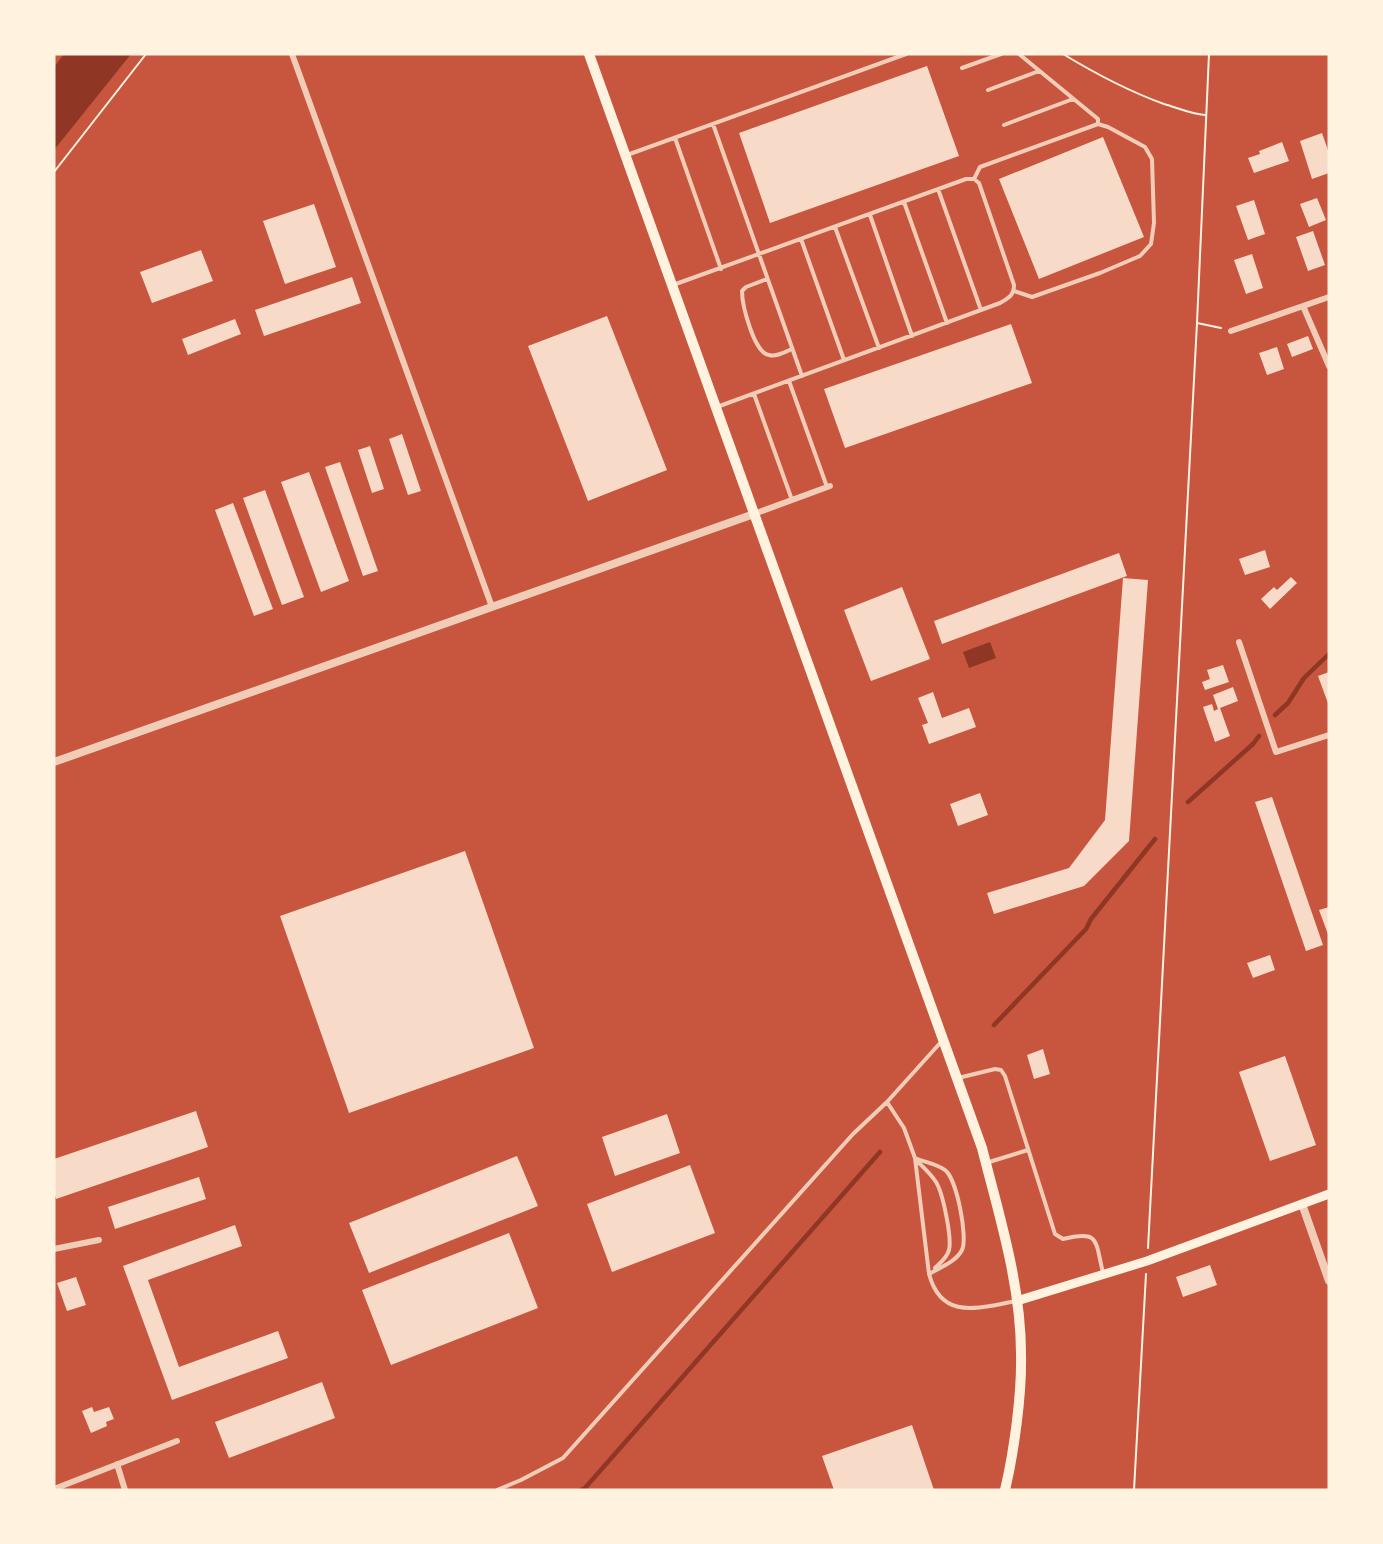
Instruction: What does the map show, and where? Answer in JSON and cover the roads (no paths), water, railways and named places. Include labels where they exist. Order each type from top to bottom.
[{"type":"main road","points":[[589,54],[986,1164],[1007,1246],[1017,1301],[1022,1354],[1017,1414],[1005,1490]]},
{"type":"main road","points":[[1017,1301],[1147,1261],[1329,1194]]},
{"type":"street","points":[[292,54],[492,607]]},
{"type":"street","points":[[1231,331],[1329,297]]},
{"type":"street","points":[[1303,306],[1329,366]]},
{"type":"street","points":[[54,762],[828,486]]},
{"type":"street","points":[[1239,642],[1276,752],[1329,735]]},
{"type":"street","points":[[1302,1204],[1329,1281]]},
{"type":"street","points":[[54,1250],[99,1240]]},
{"type":"street","points":[[54,1489],[177,1442]]},
{"type":"street","points":[[117,1464],[125,1490]]},
{"type":"lane","points":[[626,156],[906,54]]},
{"type":"lane","points":[[962,68],[1001,54]]},
{"type":"lane","points":[[1019,54],[1098,119],[1098,124]]},
{"type":"lane","points":[[988,90],[1039,71]]},
{"type":"lane","points":[[1004,125],[1073,99]]},
{"type":"lane","points":[[712,124],[802,376]]},
{"type":"lane","points":[[974,179],[980,167],[1098,124],[1145,147],[1152,159],[1154,222],[1152,244],[1140,256],[1032,297],[1014,291]]},
{"type":"lane","points":[[675,138],[721,269]]},
{"type":"lane","points":[[672,286],[966,179],[974,179],[979,183],[1014,285],[1010,298],[716,408]]},
{"type":"lane","points":[[938,189],[981,310]]},
{"type":"lane","points":[[904,202],[947,323]]},
{"type":"lane","points":[[870,214],[912,336]]},
{"type":"lane","points":[[835,227],[879,348]]},
{"type":"lane","points":[[801,239],[844,360]]},
{"type":"lane","points":[[767,279],[746,286],[742,291],[742,302],[757,347],[763,353],[772,356],[792,349]]},
{"type":"lane","points":[[789,381],[828,486]]},
{"type":"lane","points":[[754,394],[792,500]]},
{"type":"lane","points":[[497,1490],[563,1458],[852,1134],[887,1102],[943,1040]]},
{"type":"lane","points":[[957,1078],[995,1069],[1001,1070],[1005,1076],[1055,1234],[1058,1238],[1063,1239],[1084,1234],[1090,1236],[1095,1243],[1103,1275]]},
{"type":"lane","points":[[887,1102],[904,1128],[915,1158],[932,1288],[941,1299],[965,1310],[1017,1301]]},
{"type":"lane","points":[[986,1164],[1028,1150]]},
{"type":"lane","points":[[915,1158],[944,1169],[950,1175],[957,1194],[964,1237],[964,1248],[958,1257],[929,1274]]},
{"type":"lane","points":[[915,1158],[938,1184],[949,1240],[949,1250],[944,1259],[929,1274]]},
{"type":"waterway","points":[[1275,715],[1288,703],[1304,678],[1329,654]]},
{"type":"waterway","points":[[1188,802],[1259,736]]},
{"type":"waterway","points":[[994,1025],[1086,929],[1091,919],[1155,839]]},
{"type":"waterway","points":[[581,1490],[880,1152]]}]
